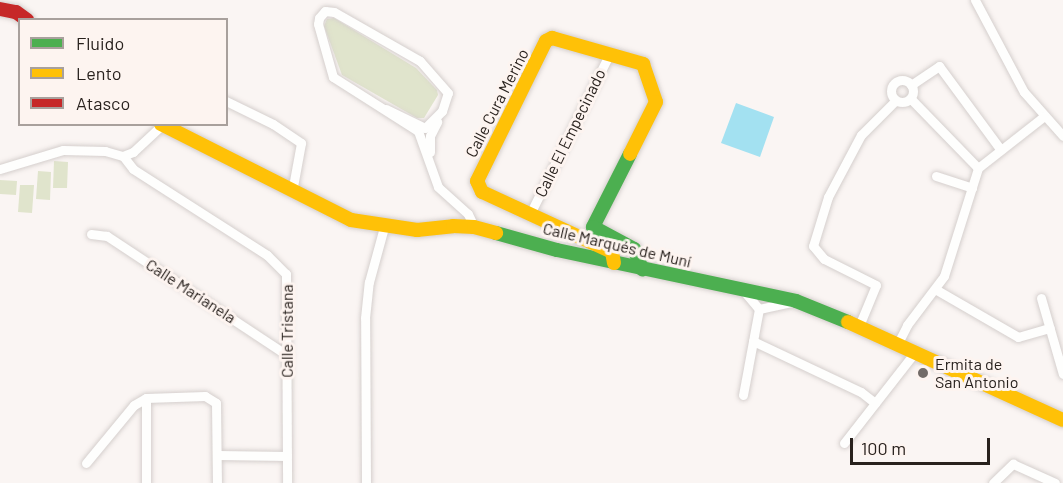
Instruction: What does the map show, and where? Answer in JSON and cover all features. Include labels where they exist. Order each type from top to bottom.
[{"type":"street","points":[[975,0],[1024,92],[1043,117],[1063,136]]},
{"type":"street","points":[[0,9],[15,12],[24,18]]},
{"type":"street","points":[[433,172],[429,144],[449,96],[447,89],[420,61],[334,12],[325,11],[319,18],[318,24],[333,76],[339,82],[425,128],[442,111]]},
{"type":"street","name":"Calle Cura Merino","points":[[590,233],[656,102],[643,64],[552,38],[546,41],[489,154],[477,180],[478,186],[482,192],[530,214],[634,249],[642,269]]},
{"type":"street","name":"Calle El Empecinado","points":[[530,214],[610,53]]},
{"type":"street","points":[[912,85],[939,66],[1001,150]]},
{"type":"street","points":[[905,80],[912,85],[914,92],[911,99],[904,102],[896,100],[892,94],[892,86],[898,81],[905,80]]},
{"type":"street","points":[[911,99],[978,168]]},
{"type":"street","points":[[859,326],[876,285],[824,259],[813,246],[828,196],[861,135],[896,100]]},
{"type":"street","points":[[228,102],[273,124],[301,143],[292,192]]},
{"type":"street","points":[[386,109],[421,134],[438,188],[468,214],[474,227]]},
{"type":"street","points":[[898,343],[907,325],[944,276],[978,168],[1043,117]]},
{"type":"street","points":[[0,169],[63,150],[105,151],[123,156],[132,152],[160,126]]},
{"type":"street","name":"Calle Marqués de Muní","points":[[163,126],[351,220],[417,231],[453,226],[474,227],[614,263],[796,301],[916,351],[1063,420]]},
{"type":"street","name":"Calle Tristana","points":[[123,156],[133,169],[267,255],[286,274],[287,483]]},
{"type":"street","points":[[936,176],[972,188]]},
{"type":"street","points":[[366,483],[365,318],[369,282],[384,226]]},
{"type":"street","name":"Calle Cura Merino","points":[[590,233],[612,252],[614,263]]},
{"type":"street","name":"Calle Marianela","points":[[91,234],[107,236],[287,355]]},
{"type":"street","points":[[935,289],[1018,337],[1050,328]]},
{"type":"street","points":[[743,291],[759,309]]},
{"type":"street","points":[[1041,298],[1063,374]]},
{"type":"street","points":[[759,309],[796,301]]},
{"type":"street","points":[[743,395],[759,309]]},
{"type":"street","points":[[753,341],[861,392],[875,403]]},
{"type":"street","points":[[844,443],[916,351]]},
{"type":"street","points":[[86,463],[134,405],[146,398],[205,396],[216,403],[218,483]]},
{"type":"street","points":[[146,398],[146,483]]},
{"type":"street","points":[[218,455],[287,456]]},
{"type":"street","points":[[993,483],[1013,464],[1055,483]]},
{"type":"green space","points":[[334,18],[416,68],[437,90],[438,95],[424,118],[417,118],[342,75],[324,26],[327,19]]},
{"type":"green space","points":[[54,161],[68,162],[67,188],[53,188]]},
{"type":"green space","points":[[38,171],[51,172],[50,200],[36,199]]},
{"type":"green space","points":[[0,180],[17,181],[16,195],[0,194]]},
{"type":"green space","points":[[20,185],[34,185],[32,213],[18,212]]},
{"type":"water","points":[[736,103],[774,117],[760,157],[721,143]]},
{"type":"traffic: fast","points":[[630,154],[593,227],[634,249],[642,269]]},
{"type":"traffic: fast","points":[[496,233],[557,250],[796,301],[848,322]]},
{"type":"traffic: slow","points":[[614,263],[612,252],[482,192],[477,181],[546,41],[552,38],[643,64],[656,102],[630,154]]},
{"type":"traffic: slow","points":[[165,126],[351,220],[417,230],[453,226],[474,227],[496,233]]},
{"type":"traffic: slow","points":[[848,322],[1063,420]]},
{"type":"traffic: jam","points":[[0,9],[16,12],[24,18]]},
{"type":"place","name":"Ermita de San Antonio","points":[[923,373]]}]
